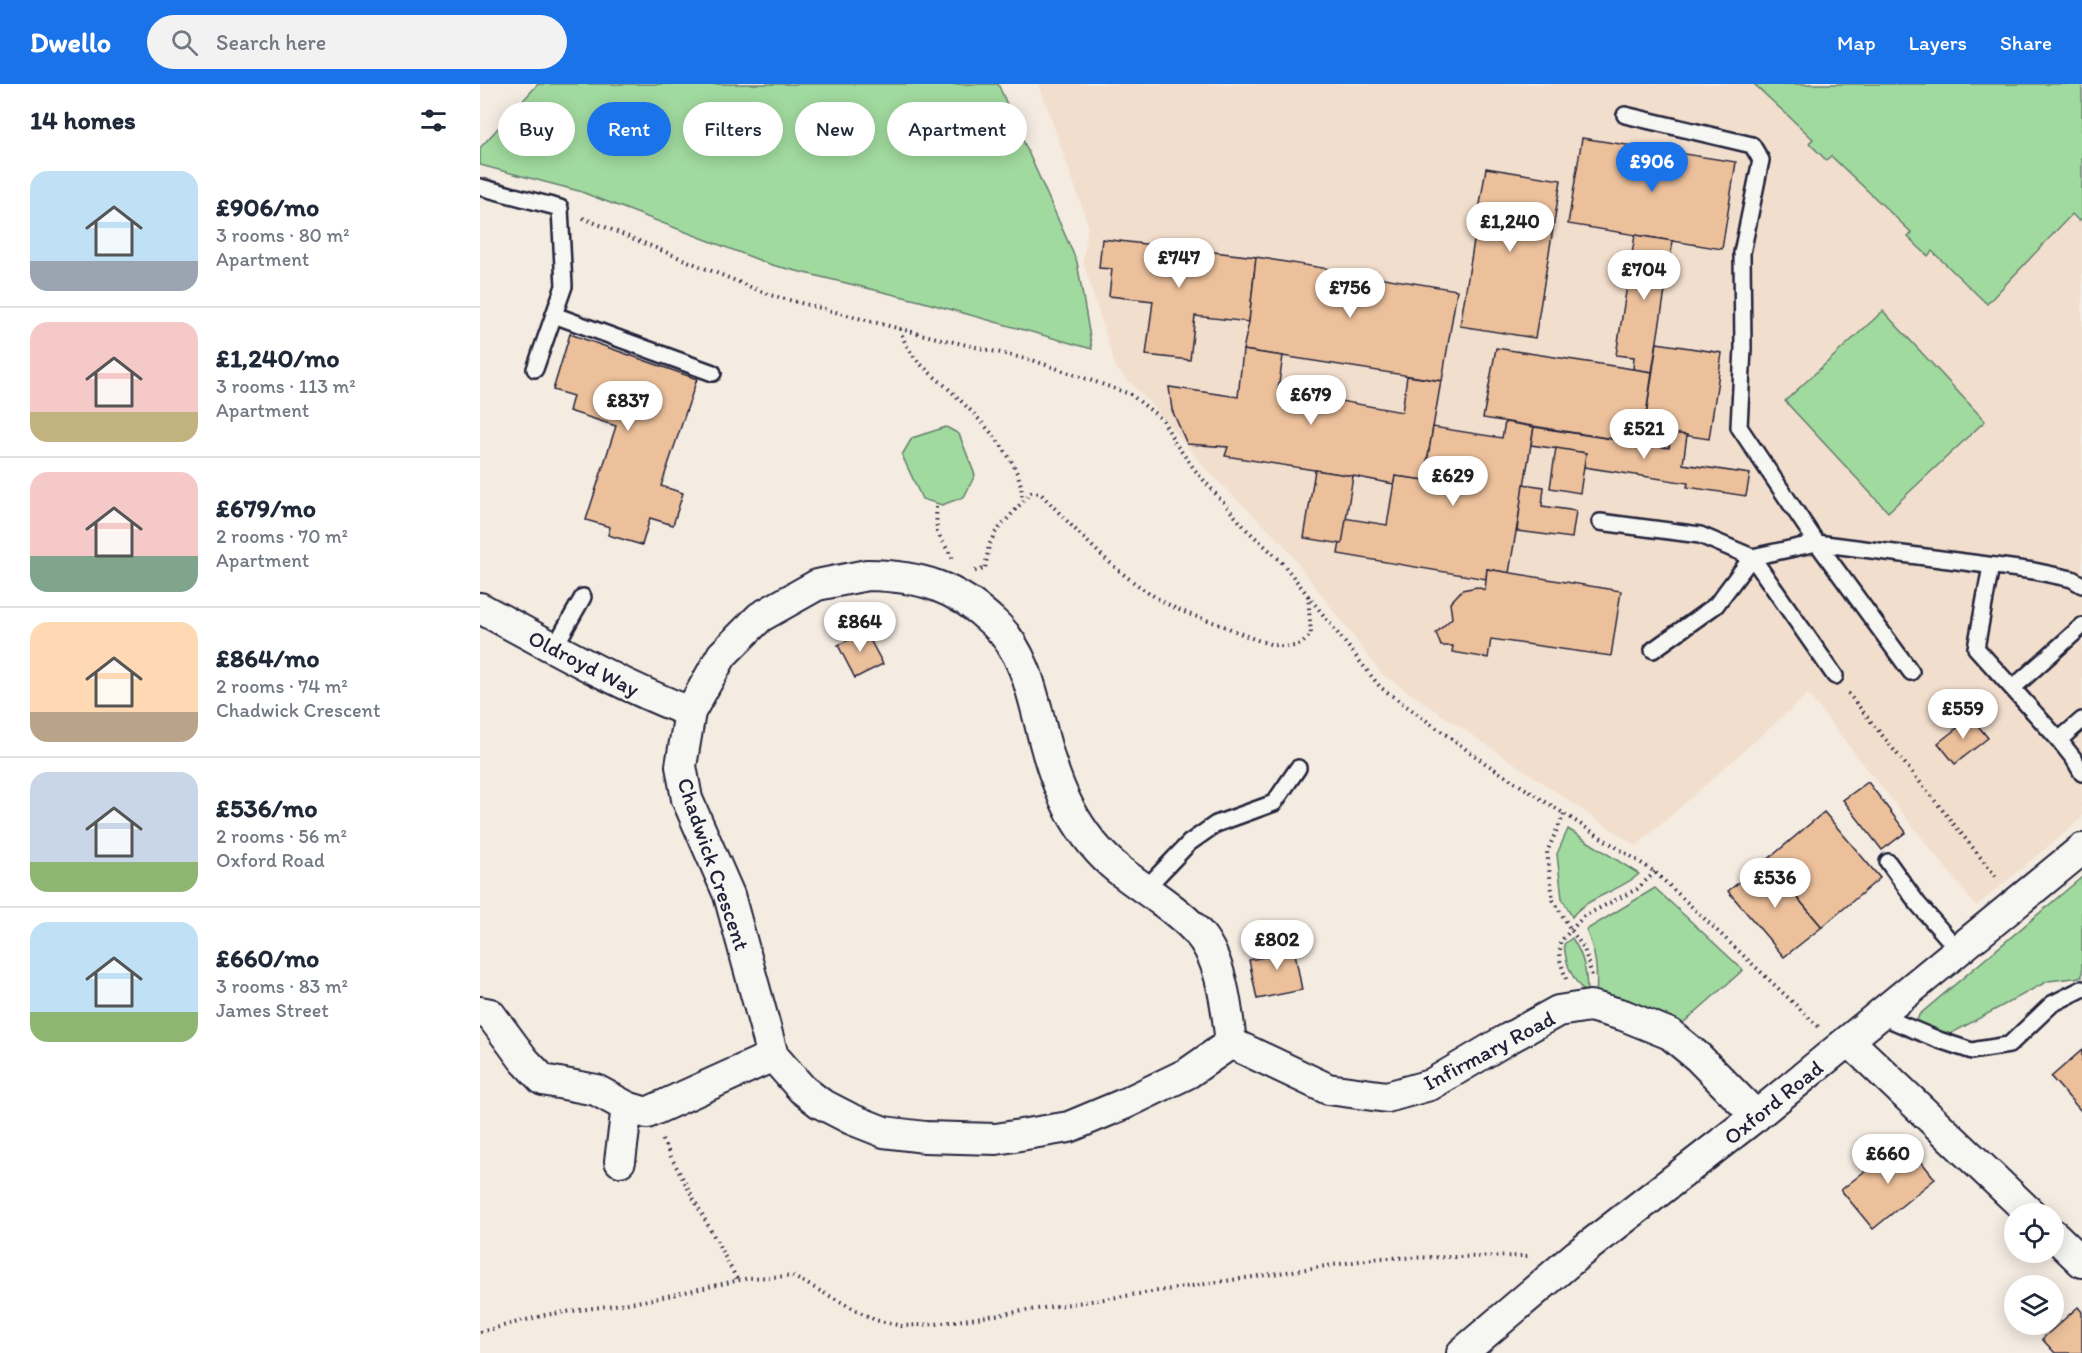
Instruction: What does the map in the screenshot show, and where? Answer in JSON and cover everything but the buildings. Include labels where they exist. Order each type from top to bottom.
[{"type":"street","name":"Chadwick Crescent","points":[[867,575],[960,583],[973,605],[996,625],[1015,649],[1032,690],[1056,779],[1071,811],[1089,839],[1118,869],[1146,888],[1200,936],[1205,944],[1214,962],[1227,1006],[1231,1043],[1188,1073],[1080,1123],[1069,1127],[996,1139],[925,1137],[884,1132],[851,1119],[820,1102],[802,1089],[773,1056],[729,896],[687,799],[681,766],[690,712],[702,687],[722,655],[760,617],[817,585],[867,575]]},
{"type":"street","name":"Oldroyd Way","points":[[480,608],[654,698],[690,712]]},
{"type":"street","name":"Oxford Road","points":[[1462,1353],[1577,1255],[1845,1045],[2082,849]]},
{"type":"street","name":"Infirmary Road","points":[[1231,1043],[1328,1089],[1387,1097],[1430,1085],[1558,1011],[1590,1006],[1623,1015],[1670,1034],[1698,1057],[1756,1116]]},
{"type":"street","points":[[480,1012],[490,1014],[524,1060],[543,1080],[596,1090],[637,1110],[773,1056]]},
{"type":"street","points":[[1845,1045],[2019,1203]]},
{"type":"street","points":[[620,1161],[637,1110]]},
{"type":"street","points":[[2064,1245],[2082,1262]]},
{"type":"lane","points":[[1625,115],[1752,145],[1761,160],[1742,253],[1743,348],[1739,427],[1817,543],[1911,672]]},
{"type":"lane","points":[[480,187],[560,208],[564,286],[535,369]]},
{"type":"lane","points":[[554,315],[713,373]]},
{"type":"lane","points":[[1600,522],[1700,535],[1752,557],[1835,676]]},
{"type":"lane","points":[[1653,650],[1716,605],[1752,557],[1817,543],[2034,571],[2072,579],[2082,585]]},
{"type":"lane","points":[[1991,566],[1976,648],[2059,740],[2082,773]]},
{"type":"lane","points":[[554,648],[584,597]]},
{"type":"lane","points":[[2013,688],[2082,626]]},
{"type":"lane","points":[[2059,740],[2082,720]]},
{"type":"lane","points":[[1146,888],[1189,843],[1216,824],[1274,803],[1298,768]]},
{"type":"lane","points":[[1888,862],[1918,904],[1959,951]]},
{"type":"lane","points":[[1881,1016],[1972,1051],[2009,1046],[2052,1004],[2082,988]]},
{"type":"path","points":[[560,208],[770,295],[1035,361],[1130,394],[1162,420],[1175,443],[1195,470],[1247,530],[1280,560],[1380,687],[1485,763],[1655,872],[1772,981],[1845,1045]]},
{"type":"path","points":[[900,328],[904,343],[912,356],[954,394],[989,431],[1015,466],[1023,492],[1022,502]]},
{"type":"path","points":[[936,507],[938,532],[957,565],[960,583],[985,569],[989,545],[995,533],[1031,492],[1040,493],[1106,561],[1152,595],[1192,616],[1225,626],[1252,639],[1285,646],[1301,644],[1311,634],[1308,596]]},
{"type":"path","points":[[1835,676],[2017,903]]},
{"type":"path","points":[[1564,814],[1546,852],[1553,900],[1584,948],[1592,974],[1590,1006]]},
{"type":"path","points":[[1590,1006],[1567,981],[1560,960],[1560,942],[1584,916],[1637,889],[1655,872]]},
{"type":"path","points":[[637,1110],[738,1281]]},
{"type":"path","points":[[480,1332],[545,1315],[649,1300],[749,1278],[792,1276],[875,1320],[902,1326],[959,1320],[1380,1258],[1531,1256]]},
{"type":"shaded area","points":[[1039,84],[2082,84],[2082,818],[1976,906],[1808,694],[1636,846],[1382,674],[1282,543],[1209,472],[1151,404],[1116,368],[1083,261],[1088,224]]},
{"type":"green space","points":[[538,84],[998,84],[1006,102],[887,102],[887,156],[1027,156],[1027,149],[1077,262],[1092,349],[920,301],[772,265],[579,191],[480,165],[480,148],[498,128],[498,156],[575,156],[575,102],[522,102]]},
{"type":"green space","points":[[1754,84],[2082,84],[2082,218],[2079,221],[2072,214],[1987,304],[1932,251],[1928,256],[1908,237],[1912,233],[1831,156],[1826,160],[1809,143],[1813,139]]},
{"type":"green space","points":[[1883,311],[1985,421],[1888,512],[1785,401]]},
{"type":"green space","points":[[946,427],[959,434],[975,475],[964,497],[942,505],[922,499],[902,455],[912,438]]},
{"type":"green space","points":[[1568,829],[1639,874],[1585,905],[1572,917],[1562,898],[1557,854]]},
{"type":"green space","points":[[2082,877],[2082,977],[2048,981],[1939,1040],[1914,1030],[1919,1015]]},
{"type":"green space","points":[[1655,888],[1743,970],[1682,1024],[1596,996],[1596,962],[1586,930]]},
{"type":"green space","points":[[1572,938],[1584,965],[1587,995],[1577,983],[1566,959],[1564,944]]}]
